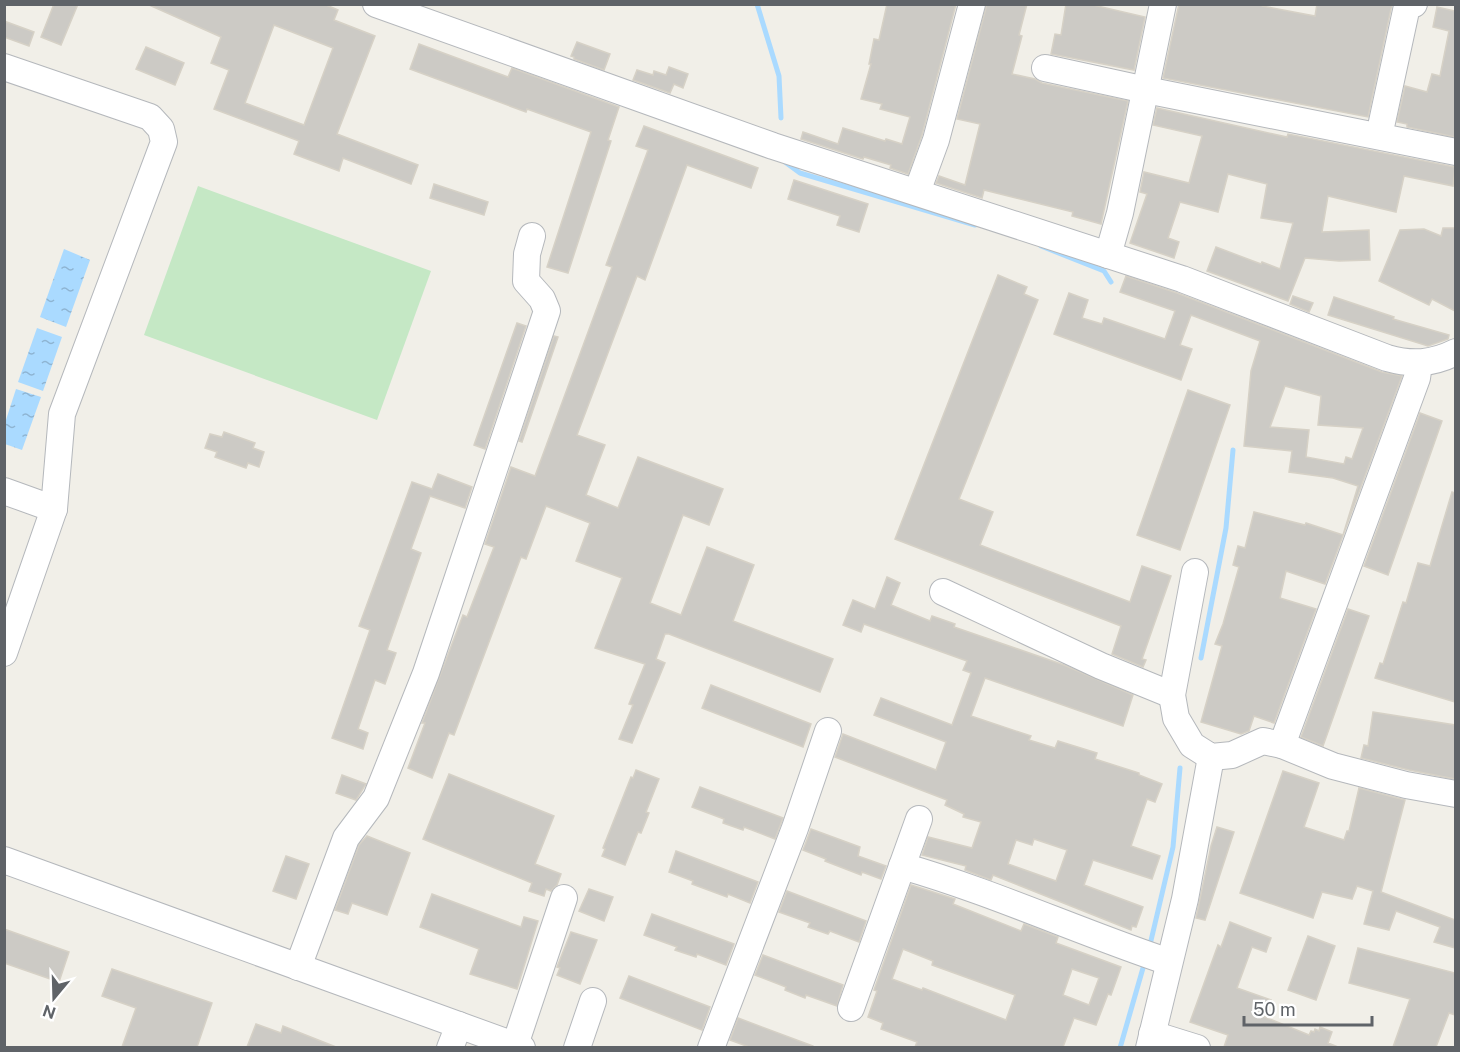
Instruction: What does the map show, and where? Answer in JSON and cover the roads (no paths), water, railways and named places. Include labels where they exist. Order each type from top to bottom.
[{"type":"street","points":[[376,4],[773,146],[1182,279],[1387,358],[1419,364],[1455,352]]},
{"type":"street","points":[[917,192],[936,140],[972,4]]},
{"type":"street","points":[[1108,255],[1120,213],[1163,4]]},
{"type":"street","points":[[1379,136],[1407,6],[1414,4]]},
{"type":"street","points":[[4,67],[150,117],[161,129],[164,142],[62,414],[54,509],[12,609],[4,653]]},
{"type":"street","points":[[1044,68],[1455,152]]},
{"type":"street","points":[[298,967],[346,838],[376,798],[426,673],[547,311],[542,299],[526,281],[527,254],[532,236]]},
{"type":"street","points":[[1282,745],[1417,378],[1419,364]]},
{"type":"street","points":[[4,491],[54,509]]},
{"type":"street","points":[[1195,572],[1172,695],[1176,718],[1192,745],[1211,757],[1232,755],[1263,741],[1282,745],[1333,766],[1406,785],[1455,794]]},
{"type":"street","points":[[943,592],[1101,666],[1172,695]]},
{"type":"street","points":[[711,1047],[791,839],[828,731]]},
{"type":"street","points":[[1197,1047],[1151,1041],[1155,958],[1185,899],[1211,757]]},
{"type":"street","points":[[851,1008],[919,819]]},
{"type":"street","points":[[4,860],[298,967],[454,1036],[519,1046],[564,898]]},
{"type":"street","points":[[902,866],[946,879],[1155,958]]},
{"type":"street","points":[[577,1047],[593,1001]]},
{"type":"water","points":[[64,249],[90,260],[66,327],[40,317]]},
{"type":"water","points":[[37,328],[62,337],[43,391],[18,382]]},
{"type":"water","points":[[16,389],[41,397],[22,450],[5,444],[5,423]]},
{"type":"waterway","points":[[757,4],[779,76],[781,118]]},
{"type":"waterway","points":[[785,162],[800,173],[975,225]]},
{"type":"waterway","points":[[1041,246],[1104,271],[1111,282]]},
{"type":"waterway","points":[[1201,658],[1226,528],[1233,450]]},
{"type":"waterway","points":[[1149,949],[1173,847],[1180,768]]},
{"type":"waterway","points":[[1120,1048],[1145,961]]}]
